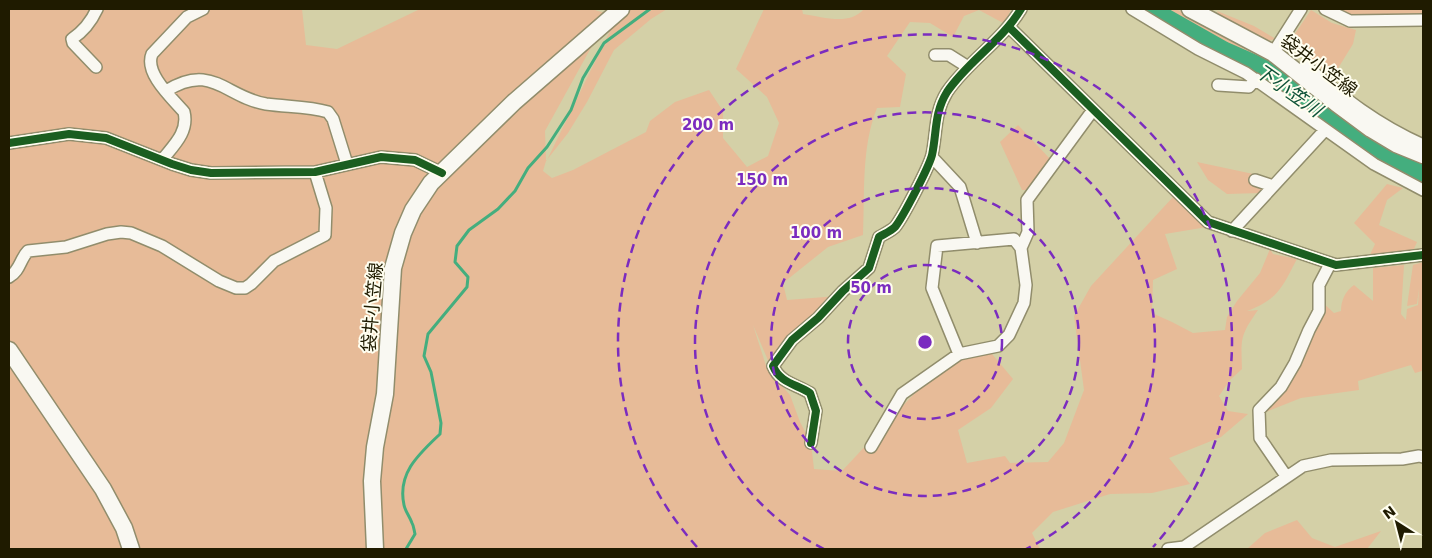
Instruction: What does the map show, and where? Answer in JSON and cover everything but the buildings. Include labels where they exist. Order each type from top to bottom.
[{"type":"main road","name":"袋井小笠線","points":[[375,549],[372,481],[375,447],[385,394],[394,268],[403,233],[413,210],[431,183],[514,102],[621,9]]},
{"type":"main road","name":"袋井小笠線","points":[[1190,9],[1273,53],[1372,129],[1396,144],[1423,155]]},
{"type":"main road","points":[[9,350],[103,489],[124,528],[131,549]]},
{"type":"street","points":[[96,67],[73,43],[72,39],[91,21],[97,9]]},
{"type":"street","points":[[162,160],[185,127],[184,112],[154,75],[150,68],[150,60],[152,54],[187,17],[203,9]]},
{"type":"street","points":[[811,443],[816,411],[810,393],[785,382],[776,373],[773,366],[792,340],[818,318],[842,291],[869,268],[879,237],[894,228],[902,218],[932,157],[938,111],[948,92],[968,66],[1009,27],[1021,9]]},
{"type":"street","points":[[1132,9],[1198,49],[1256,79],[1374,164],[1423,190]]},
{"type":"street","points":[[1273,53],[1301,9]]},
{"type":"street","points":[[1325,9],[1350,21],[1423,20]]},
{"type":"street","points":[[1009,27],[1208,222],[1336,265],[1423,255]]},
{"type":"street","points":[[935,55],[949,55],[968,66]]},
{"type":"street","points":[[1297,72],[1306,66],[1366,114],[1397,133],[1423,145]]},
{"type":"street","points":[[1218,85],[1249,87],[1256,79]]},
{"type":"street","points":[[166,91],[178,83],[214,81],[251,100],[266,104],[328,112],[333,119],[347,164]]},
{"type":"street","points":[[1021,248],[1028,232],[1027,200],[1093,110]]},
{"type":"street","points":[[1232,231],[1325,130]]},
{"type":"street","points":[[9,143],[69,134],[106,138],[191,170],[211,173],[315,172],[381,156],[416,160],[442,173]]},
{"type":"street","points":[[932,157],[960,186],[978,243]]},
{"type":"street","points":[[9,277],[15,274],[24,255],[28,251],[66,247],[107,234],[121,232],[131,233],[162,246],[219,281],[236,288],[244,288],[251,284],[274,261],[325,235],[326,208],[315,172]]},
{"type":"street","points":[[1255,180],[1273,186]]},
{"type":"street","points":[[871,447],[902,394],[959,354],[998,346],[1009,336],[1024,304],[1026,285],[1021,248],[1014,239],[937,246],[932,288],[959,354]]},
{"type":"street","points":[[1286,476],[1260,438],[1259,410],[1281,387],[1295,362],[1319,311],[1319,285],[1330,264]]},
{"type":"street","points":[[1168,549],[1184,547],[1303,466],[1331,460],[1423,457]]},
{"type":"shaded area","points":[[9,9],[302,9],[306,45],[337,49],[420,9],[592,9],[617,17],[628,9],[667,9],[651,19],[614,50],[587,102],[568,133],[547,159],[610,31],[593,44],[545,131],[547,160],[543,171],[552,178],[573,170],[646,132],[650,121],[675,102],[709,90],[723,111],[723,138],[747,167],[768,156],[779,123],[767,97],[736,69],[764,9],[802,9],[803,14],[844,19],[858,14],[864,9],[1011,9],[1005,24],[979,10],[964,16],[953,37],[930,23],[910,22],[887,56],[906,74],[900,107],[877,108],[868,139],[863,235],[828,247],[783,283],[787,300],[838,296],[770,365],[753,325],[767,369],[790,395],[800,422],[811,443],[814,469],[842,471],[955,350],[987,348],[1013,379],[991,408],[958,430],[967,463],[1005,456],[1010,463],[1048,462],[1064,443],[1084,390],[1074,316],[1091,286],[1173,197],[1207,227],[1165,234],[1177,269],[1153,280],[1152,313],[1193,333],[1225,330],[1227,317],[1237,301],[1260,273],[1270,249],[1273,254],[1297,259],[1283,285],[1273,297],[1247,311],[1258,310],[1243,338],[1242,369],[1230,380],[1219,396],[1228,411],[1248,414],[1221,437],[1169,458],[1190,484],[1152,493],[1110,494],[1053,512],[1032,533],[1040,549],[9,549]]},
{"type":"shaded area","points":[[1138,9],[1176,9],[1274,57],[1423,162],[1423,185],[1380,162]]},
{"type":"shaded area","points":[[1332,9],[1423,9],[1423,20],[1344,18]]},
{"type":"shaded area","points":[[1311,10],[1332,23],[1356,30],[1353,44],[1332,78],[1290,41]]},
{"type":"shaded area","points":[[1217,11],[1254,26],[1276,39],[1267,41],[1220,18]]},
{"type":"shaded area","points":[[1018,125],[1052,161],[1028,190],[1022,190],[1000,142]]},
{"type":"shaded area","points":[[1197,162],[1272,178],[1261,193],[1227,194],[1208,180]]},
{"type":"shaded area","points":[[1387,184],[1403,188],[1387,200],[1379,225],[1417,242],[1414,249],[1368,259],[1375,244],[1354,223]]},
{"type":"shaded area","points":[[1423,262],[1423,372],[1415,373],[1411,365],[1358,381],[1359,390],[1301,398],[1263,413],[1277,397],[1321,301],[1334,313],[1341,311],[1344,296],[1354,285],[1373,301],[1373,268],[1404,265],[1401,314],[1406,320],[1407,309],[1418,305],[1419,288],[1417,304],[1407,306],[1413,265]]},
{"type":"shaded area","points":[[1297,520],[1312,538],[1335,547],[1381,531],[1367,549],[1247,549],[1265,533]]},
{"type":"waterway","points":[[406,549],[415,534],[413,524],[405,510],[404,483],[412,465],[440,434],[441,423],[431,372],[424,356],[428,334],[467,287],[468,277],[455,262],[457,246],[469,230],[498,209],[515,191],[528,168],[547,147],[571,110],[583,78],[604,43],[650,9]]},
{"type":"waterway","name":"下小笠川","points":[[1152,9],[1224,51],[1263,68],[1372,151],[1423,175]]},
{"type":"cycle path","points":[[811,443],[816,411],[810,393],[784,380],[773,366],[792,340],[818,318],[843,291],[869,268],[879,237],[895,227],[899,222],[926,170],[932,155],[940,107],[947,92],[955,81],[1004,32],[1021,9]]},
{"type":"cycle path","points":[[1009,27],[1208,222],[1336,265],[1423,255]]},
{"type":"cycle path","points":[[9,143],[69,134],[106,138],[172,164],[191,170],[211,173],[315,172],[381,157],[415,160],[442,173]]}]
